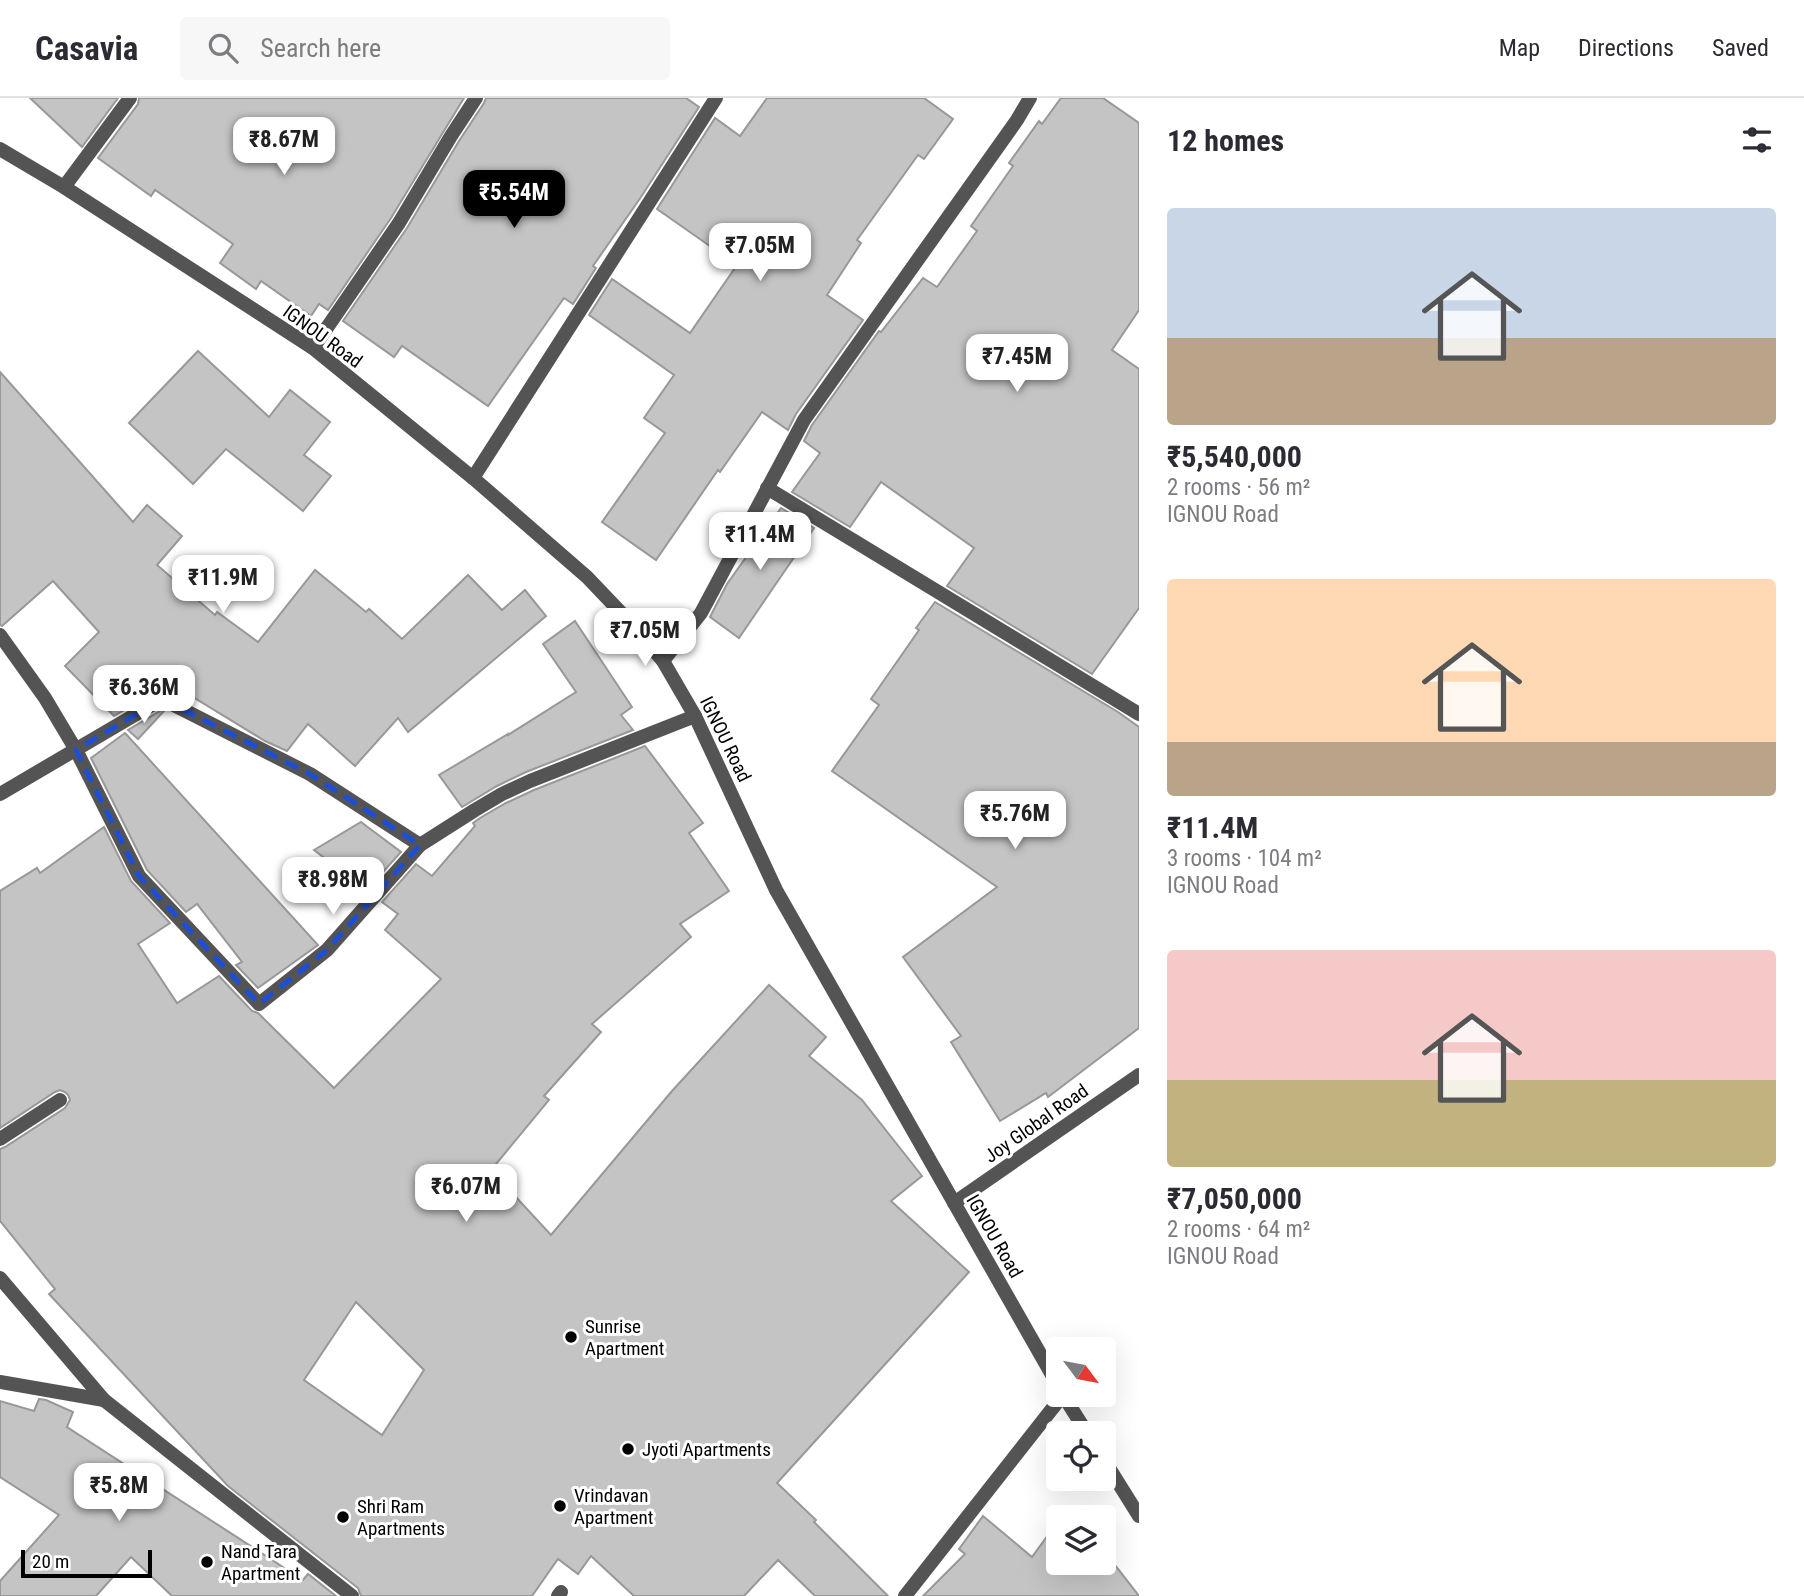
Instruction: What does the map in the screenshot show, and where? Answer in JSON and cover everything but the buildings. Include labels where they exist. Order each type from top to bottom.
[{"type":"street","points":[[64,187],[130,98]]},
{"type":"street","points":[[313,348],[399,223],[476,98]]},
{"type":"street","points":[[473,478],[716,98]]},
{"type":"street","points":[[663,661],[701,613],[804,420],[1030,98]]},
{"type":"street","name":"IGNOU Road","points":[[0,149],[64,187],[313,348],[473,478],[587,577],[628,620],[663,661],[695,716],[776,890],[1046,1364]]},
{"type":"street","points":[[767,488],[1139,714]]},
{"type":"street","points":[[0,635],[45,698],[76,750],[139,876],[259,1004],[327,950],[420,845],[502,794],[530,780],[695,716]]},
{"type":"street","points":[[0,794],[162,699],[310,774],[420,845]]},
{"type":"street","name":"Joy Global Road","points":[[954,1203],[1139,1075]]},
{"type":"street","points":[[0,1139],[60,1100]]},
{"type":"street","points":[[0,1278],[104,1400],[352,1596]]},
{"type":"street","points":[[0,1382],[104,1400]]},
{"type":"street","points":[[905,1596],[1054,1407]]},
{"type":"street","points":[[1116,1479],[1139,1516]]},
{"type":"highlighted area","points":[[162,699],[310,774],[420,845],[327,950],[259,1004],[139,876],[76,750]]},
{"type":"place","name":"Sunrise Apartment","points":[[571,1337]]},
{"type":"place","name":"Jyoti Apartments","points":[[628,1449]]},
{"type":"place","name":"Vrindavan Apartment","points":[[560,1506]]},
{"type":"place","name":"Shri Ram Apartments","points":[[343,1517]]},
{"type":"place","name":"Nand Tara Apartment","points":[[207,1562]]}]
